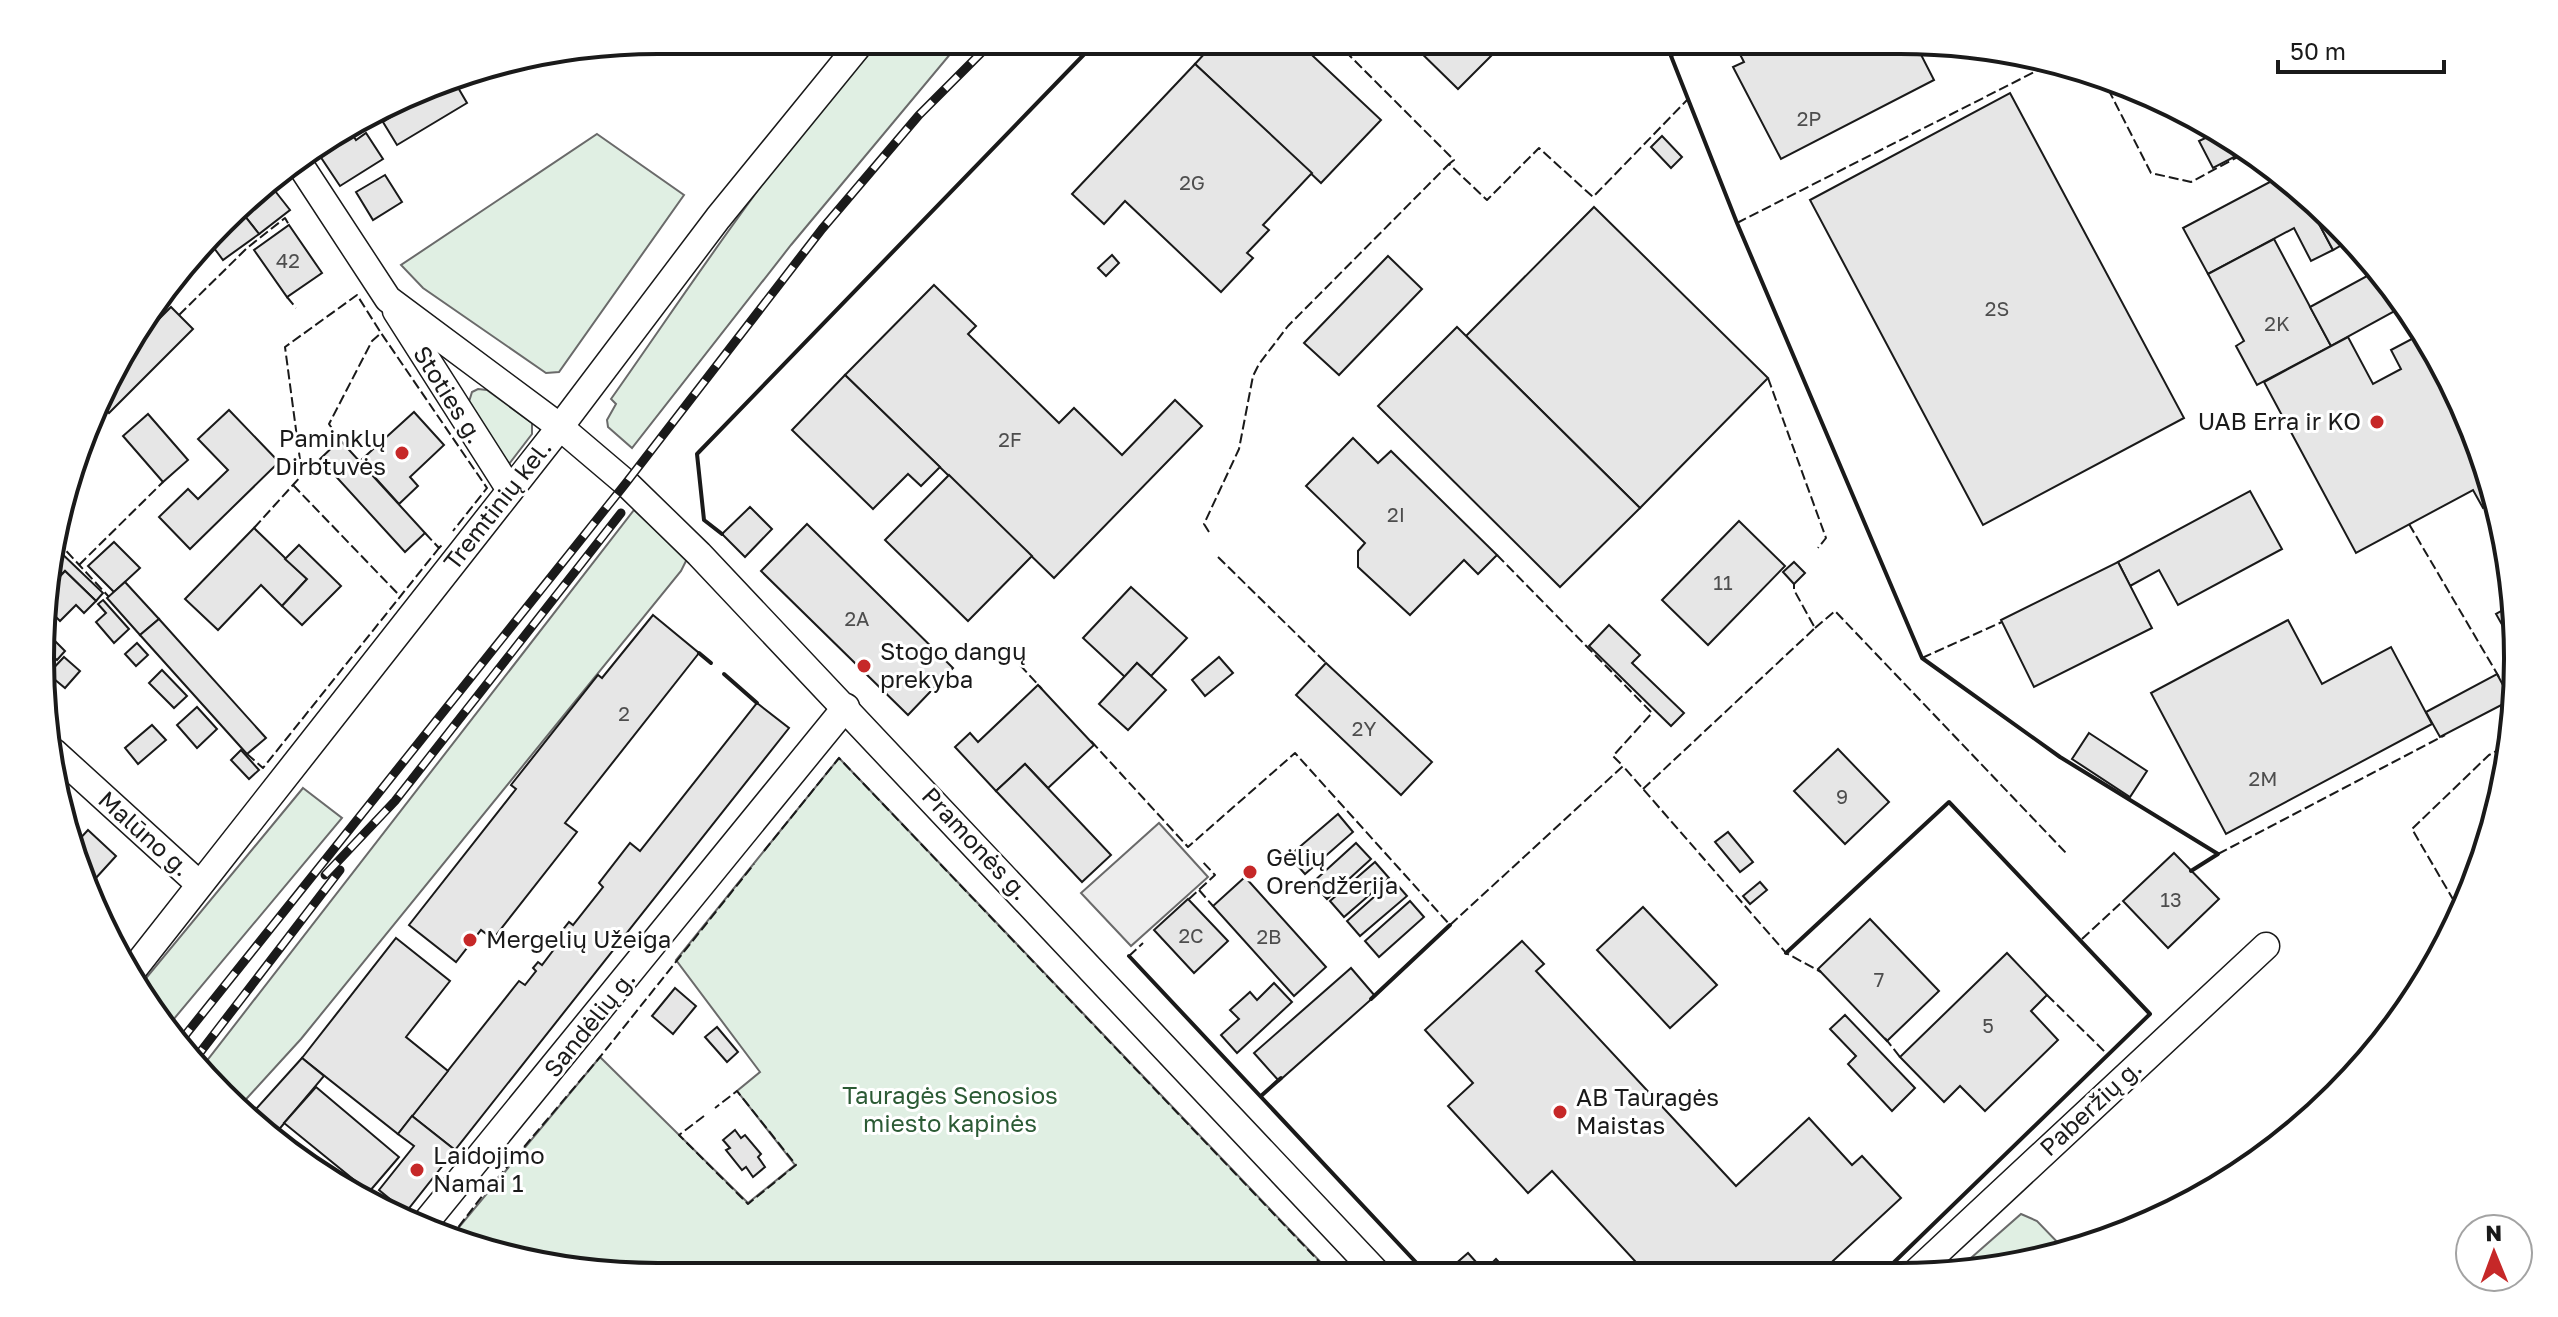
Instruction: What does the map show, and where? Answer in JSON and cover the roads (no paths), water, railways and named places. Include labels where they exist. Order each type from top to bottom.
[{"type":"street","name":"Tremtinių kel.","points":[[137,964],[560,427],[735,196],[852,54]]},
{"type":"street","name":"Stoties g.","points":[[304,170],[510,490]]},
{"type":"street","name":"Stoties g.","points":[[388,299],[560,427]]},
{"type":"street","points":[[454,407],[464,386],[472,379],[491,374]]},
{"type":"street","name":"Pramonės g.","points":[[560,427],[626,483],[699,554],[1368,1263]]},
{"type":"street","name":"Sandėlių g.","points":[[429,1218],[846,707]]},
{"type":"street","name":"Malūno g.","points":[[63,760],[199,884]]},
{"type":"street","name":"Paberžių g.","points":[[1926,1262],[2266,946]]},
{"type":"railway","points":[[186,1034],[626,483],[822,229],[919,115],[980,54]]},
{"type":"railway","points":[[325,875],[395,801],[621,513]]},
{"type":"railway","points":[[200,1052],[340,870]]},
{"type":"place","name":"UAB Erra ir KO","points":[[2377,422]]},
{"type":"place","name":"Paminklų Dirbtuvės","points":[[402,453]]},
{"type":"place","name":"Stogo dangų prekyba","points":[[864,666]]},
{"type":"place","name":"Gėlių Orendžerija","points":[[1250,872]]},
{"type":"place","name":"Mergelių Užeiga","points":[[470,940]]},
{"type":"place","name":"AB Tauragės Maistas","points":[[1560,1112]]},
{"type":"place","name":"Laidojimo Namai 1","points":[[417,1170]]},
{"type":"park label","name":"Tauragės Senosios miesto kapinės","points":[[950,1110]]}]
